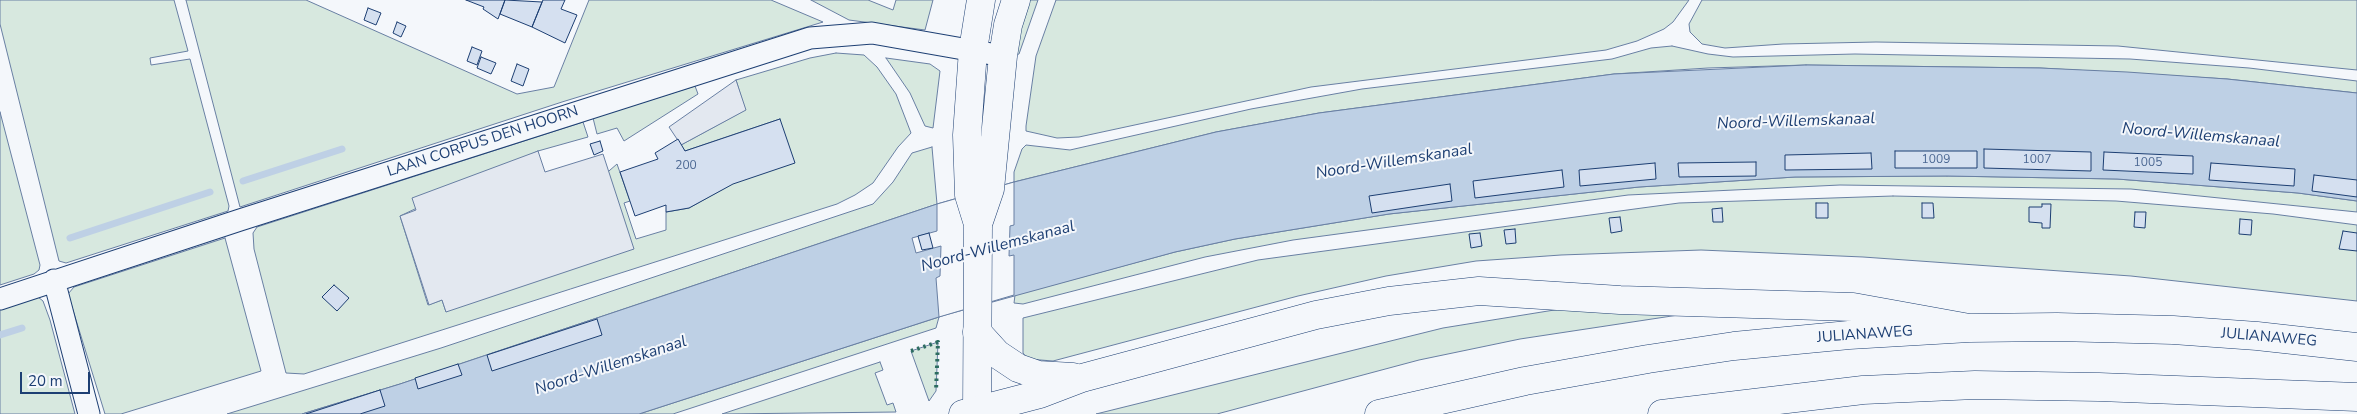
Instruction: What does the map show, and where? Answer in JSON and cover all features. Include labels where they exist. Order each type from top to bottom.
[{"type":"main road","points":[[980,192],[967,135],[972,50],[981,0]]},
{"type":"main road","points":[[1016,0],[1008,25],[980,192],[977,319],[972,413],[1040,394],[1082,378],[1316,315],[1389,301],[1479,291],[1620,300],[1853,307],[1969,328]]},
{"type":"main road","points":[[977,319],[997,354],[1018,368],[1038,375],[1082,378]]},
{"type":"main road","name":"JULIANAWEG","points":[[1379,414],[1524,381],[1734,346],[1848,335],[1969,328],[2057,327],[2173,330],[2257,336],[2357,347]]},
{"type":"main road","points":[[1662,414],[1863,390],[1974,385],[2099,386],[2357,397]]},
{"type":"main road","points":[[1711,414],[1746,404]]},
{"type":"street","name":"LAAN CORPUS DEN HOORN","points":[[0,299],[54,280],[810,38],[872,33],[1003,56]]},
{"type":"street","points":[[54,280],[89,414]]},
{"type":"shaded area","points":[[0,0],[174,0],[188,51],[150,58],[151,65],[190,59],[229,206],[228,211],[66,263],[59,261],[0,24]]},
{"type":"shaded area","points":[[186,0],[306,0],[517,94],[554,87],[589,0],[771,0],[823,22],[562,102],[240,207]]},
{"type":"shaded area","points":[[811,0],[868,0],[893,10],[896,0],[933,0],[925,30],[849,20]]},
{"type":"shaded area","points":[[1028,0],[1038,0],[1019,54],[1016,55],[1014,53]]},
{"type":"shaded area","points":[[1056,0],[1689,0],[1673,22],[1664,29],[1637,41],[1606,50],[1311,87],[1079,137],[1057,138],[1026,131],[1036,56]]},
{"type":"shaded area","points":[[1702,0],[2357,0],[2357,70],[2118,46],[1876,42],[1783,44],[1725,48],[1702,44],[1690,32],[1689,24]]},
{"type":"shaded area","points":[[1672,46],[1733,57],[1855,54],[2130,59],[2249,68],[2357,81],[2357,93],[2227,79],[2040,68],[1806,65],[1708,68],[1614,74],[1319,113],[1216,132],[1014,182],[1014,172],[1022,149],[1026,145],[1070,150],[1251,109],[1362,89],[1612,59],[1651,48]]},
{"type":"shaded area","points":[[836,53],[864,55],[877,67],[896,94],[911,133],[898,147],[873,183],[855,195],[837,204],[304,374],[286,373],[254,249],[253,233],[257,227],[583,122],[588,137],[538,151],[400,216],[428,305],[442,300],[446,312],[617,164],[630,201],[624,203],[636,239],[666,230],[666,212],[689,208],[730,185],[780,119],[685,151],[681,145],[745,110],[736,80],[810,58]]},
{"type":"shaded area","points":[[886,58],[930,64],[940,71],[933,128],[925,126],[910,93]]},
{"type":"shaded area","points":[[736,80],[746,110],[681,145],[669,127]]},
{"type":"shaded area","points":[[695,86],[698,94],[624,141],[617,128],[597,134],[593,118]]},
{"type":"shaded area","points":[[0,112],[40,265],[39,270],[34,274],[0,285]]},
{"type":"shaded area","points":[[932,147],[937,204],[400,384],[302,414],[227,414],[441,348],[873,204],[893,182],[912,153]]},
{"type":"shaded area","points":[[538,151],[545,172],[603,154],[634,249],[446,312],[442,300],[429,305],[400,216],[416,210],[412,198]]},
{"type":"shaded area","points":[[1947,176],[2117,179],[2298,193],[2357,201],[2357,212],[2131,189],[1840,185],[1628,195],[1293,240],[1205,257],[1023,304],[1014,303],[1015,295],[1175,252],[1235,239],[1389,214],[1639,187],[1795,177]]},
{"type":"shaded area","points":[[1893,196],[2116,201],[2273,214],[2357,225],[2357,301],[2131,276],[1863,257],[1701,250],[1561,255],[1476,261],[1386,276],[1298,296],[1053,361],[1028,359],[1023,353],[1023,318],[1258,260],[1679,203]]},
{"type":"shaded area","points":[[225,238],[261,371],[121,414],[105,414],[68,294],[74,287]]},
{"type":"shaded area","points":[[38,297],[43,301],[50,320],[75,414],[0,414],[0,309]]},
{"type":"shaded area","points":[[1579,306],[1685,314],[1520,339],[1419,360],[1217,414],[1096,414],[1443,328]]},
{"type":"shaded area","points":[[939,317],[936,328],[673,414],[639,414]]},
{"type":"shaded area","points":[[938,342],[936,391],[929,401],[911,351]]},
{"type":"shaded area","points":[[880,362],[883,370],[875,373],[887,405],[893,403],[896,412],[722,414]]},
{"type":"water","name":"Noord-Willemskanaal","points":[[1806,65],[2040,68],[2127,72],[2227,79],[2357,93],[2357,201],[2298,193],[2117,179],[1947,176],[1795,177],[1639,187],[1389,214],[1235,239],[1175,252],[945,315],[639,414],[302,414],[400,384],[937,204],[1014,182],[1216,132],[1319,113],[1614,74]]},
{"type":"pier","points":[[1014,182],[1014,225],[1010,226],[1009,256],[1014,255],[1014,295],[939,317],[936,278],[940,276],[941,246],[916,253],[912,238],[937,231],[937,204]]},
{"type":"building","points":[[466,0],[505,0],[498,19],[483,9],[484,7]]},
{"type":"building","points":[[505,0],[542,2],[532,27],[500,14]]},
{"type":"building","points":[[543,0],[565,0],[561,9],[577,15],[565,43],[532,27]]},
{"type":"building","points":[[368,8],[381,13],[376,25],[364,20]]},
{"type":"building","points":[[397,22],[406,26],[401,37],[393,33]]},
{"type":"building","points":[[472,47],[482,51],[477,65],[467,61]]},
{"type":"building","points":[[481,57],[496,63],[491,74],[477,68]]},
{"type":"building","points":[[517,64],[529,69],[523,86],[511,81]]},
{"type":"building","points":[[780,119],[795,163],[733,184],[689,208],[666,212],[666,205],[635,216],[620,172],[658,159],[655,153],[678,139],[685,151]]},
{"type":"building","points":[[600,141],[603,151],[594,155],[590,144]]},
{"type":"building","points":[[1984,149],[2091,152],[2091,171],[1984,168]]},
{"type":"building","points":[[1895,151],[1977,151],[1977,168],[1895,168]]},
{"type":"building","points":[[2104,152],[2193,156],[2193,174],[2103,170]]},
{"type":"building","points":[[1871,153],[1872,169],[1785,170],[1785,155]]},
{"type":"building","points":[[1756,162],[1756,176],[1679,177],[1678,163]]},
{"type":"building","points":[[1655,163],[1656,179],[1580,186],[1579,170]]},
{"type":"building","points":[[2211,163],[2295,169],[2294,186],[2209,180]]},
{"type":"building","points":[[1562,170],[1564,187],[1475,198],[1473,181]]},
{"type":"building","points":[[2314,175],[2357,180],[2357,197],[2312,191]]},
{"type":"building","points":[[1450,184],[1452,201],[1372,213],[1369,196]]},
{"type":"building","points":[[1816,203],[1828,203],[1828,218],[1816,218]]},
{"type":"building","points":[[1922,203],[1933,203],[1934,218],[1922,218]]},
{"type":"building","points":[[2042,204],[2051,204],[2050,228],[2042,228],[2042,223],[2029,222],[2029,207],[2042,207]]},
{"type":"building","points":[[1722,208],[1723,222],[1713,222],[1712,209]]},
{"type":"building","points":[[2135,212],[2146,212],[2145,228],[2134,227]]},
{"type":"building","points":[[1620,217],[1622,231],[1611,233],[1609,218]]},
{"type":"building","points":[[2240,219],[2252,220],[2251,235],[2239,234]]},
{"type":"building","points":[[1515,229],[1516,243],[1506,244],[1504,230]]},
{"type":"building","points":[[2343,231],[2357,233],[2357,251],[2339,249]]},
{"type":"building","points":[[929,233],[933,248],[922,250],[918,236]]},
{"type":"building","points":[[1480,233],[1482,246],[1471,248],[1469,234]]},
{"type":"building","points":[[334,285],[349,298],[337,311],[322,297]]},
{"type":"building","points":[[597,319],[602,335],[492,371],[487,355]]},
{"type":"building","points":[[458,364],[462,375],[418,389],[415,378]]},
{"type":"building","points":[[380,390],[385,406],[360,414],[306,414]]},
{"type":"waterway","points":[[243,181],[342,149]]},
{"type":"waterway","points":[[70,238],[210,192]]},
{"type":"waterway","points":[[0,335],[22,328]]},
{"type":"hedge","points":[[911,351],[938,342],[936,391]]}]
